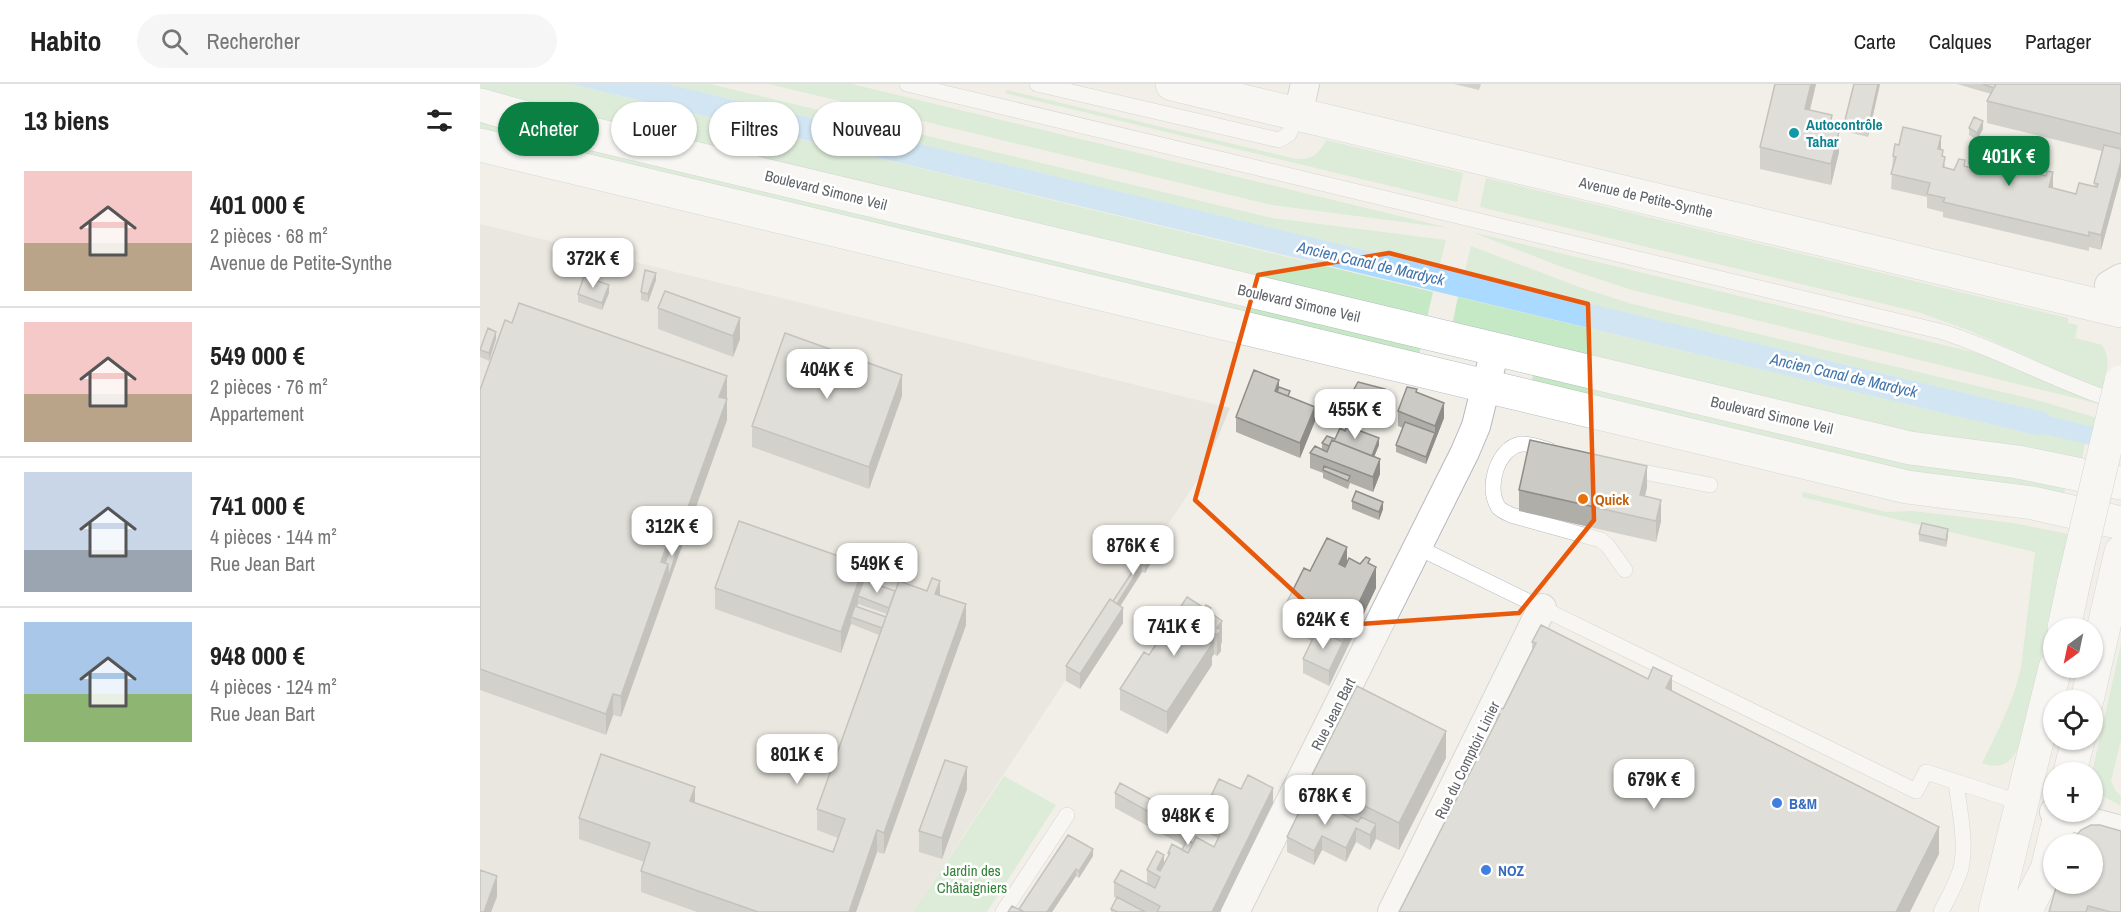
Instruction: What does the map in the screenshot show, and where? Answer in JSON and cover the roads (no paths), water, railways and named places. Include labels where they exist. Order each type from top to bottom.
[{"type":"street","name":"Avenue de Petite-Synthe","points":[[1172,84],[1302,98]]},
{"type":"street","name":"Avenue de Petite-Synthe","points":[[1252,84],[1302,98],[2118,290]]},
{"type":"street","name":"Boulevard Simone Veil","points":[[480,105],[546,123],[1910,448],[2053,467],[2121,483]]},
{"type":"street","points":[[480,145],[1906,487],[2032,503],[2121,523]]},
{"type":"street","name":"Rue Jean Bart","points":[[1234,912],[1470,440],[1495,350]]},
{"type":"street","points":[[2066,618],[2121,382]]},
{"type":"street","points":[[2089,690],[2121,552]]},
{"type":"street","name":"Rue du Comptoir Linier","points":[[1392,912],[1542,608]]},
{"type":"street","points":[[1995,912],[2053,678]]},
{"type":"street","points":[[2022,803],[2043,808]]},
{"type":"street","points":[[2025,912],[2047,869],[2055,822]]},
{"type":"street","points":[[2093,822],[2121,830]]},
{"type":"lane","points":[[1037,84],[1280,140],[1289,134],[1302,98]]},
{"type":"lane","points":[[922,85],[1934,330],[1972,342],[2089,392],[2121,403]]},
{"type":"lane","points":[[1560,452],[1527,444],[1511,449],[1494,475],[1494,494],[1500,508],[1521,518],[1600,540],[1608,546],[1625,570]]},
{"type":"lane","points":[[1615,465],[1710,485]]},
{"type":"lane","points":[[1417,547],[1916,791],[1926,772],[2022,803]]},
{"type":"lane","points":[[1941,912],[1957,879],[1962,861],[1956,782]]},
{"type":"lane","points":[[1003,912],[1067,815]]},
{"type":"water","points":[[571,84],[667,84],[743,102],[709,102],[709,117],[697,114],[697,102],[646,102]]},
{"type":"water","points":[[799,115],[811,118],[811,142],[799,139]]},
{"type":"water","name":"Ancien Canal de Mardyck","points":[[922,145],[2045,412],[2049,416],[2121,434],[2121,452],[2044,434],[2039,436],[871,156],[922,156]]},
{"type":"place","name":"Autocontrôle Tahar","points":[[1794,133]]},
{"type":"place","name":"Quick","points":[[1583,499]]},
{"type":"place","name":"B&M","points":[[1777,803]]},
{"type":"place","name":"NOZ","points":[[1486,870]]},
{"type":"park label","name":"Jardin des Châtaigniers","points":[[972,878]]}]
